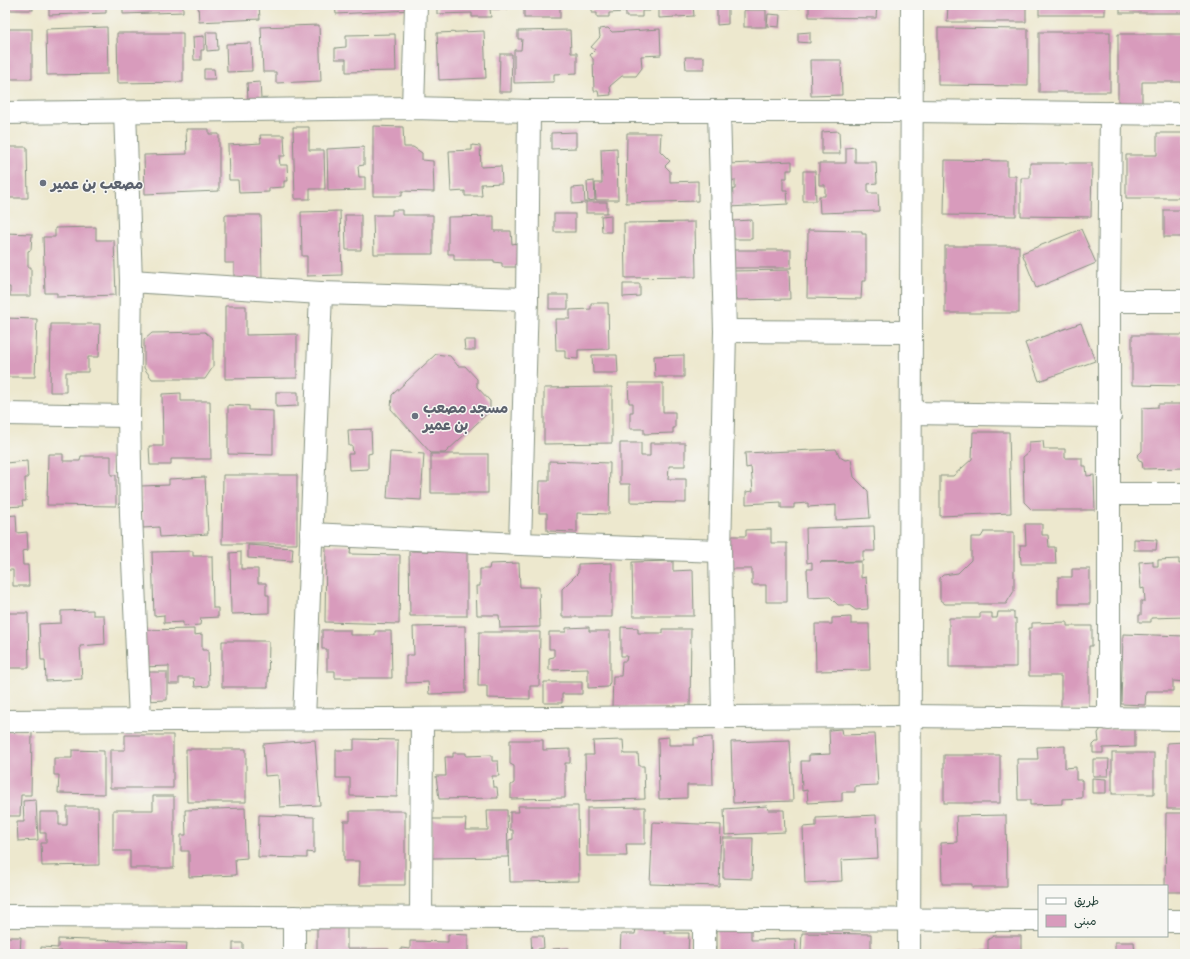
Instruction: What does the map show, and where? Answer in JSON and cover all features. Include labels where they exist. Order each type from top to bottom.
[{"type":"street","points":[[413,108],[416,5]]},
{"type":"street","points":[[909,954],[912,5]]},
{"type":"street","points":[[5,113],[413,108],[529,111],[912,111],[1185,114]]},
{"type":"street","points":[[125,111],[130,281],[129,416],[131,514],[140,720]]},
{"type":"street","points":[[520,544],[527,299],[529,111]]},
{"type":"street","points":[[719,111],[725,331],[720,551],[722,717]]},
{"type":"street","points":[[1109,718],[1109,301],[1112,113]]},
{"type":"street","points":[[130,281],[321,293],[527,299]]},
{"type":"street","points":[[304,719],[321,293]]},
{"type":"street","points":[[1109,301],[1185,301]]},
{"type":"street","points":[[725,331],[911,332]]},
{"type":"street","points":[[911,413],[1110,416]]},
{"type":"street","points":[[5,414],[129,416]]},
{"type":"street","points":[[1110,494],[1185,494]]},
{"type":"street","points":[[312,534],[520,544],[720,551]]},
{"type":"street","points":[[5,721],[910,716],[1185,719]]},
{"type":"street","points":[[421,917],[422,719]]},
{"type":"street","points":[[5,916],[1038,920]]},
{"type":"street","points":[[294,917],[294,954]]},
{"type":"street","points":[[704,919],[704,954]]},
{"type":"street","points":[[1168,921],[1185,921]]},
{"type":"building","points":[[5,5],[33,5],[33,10],[5,10]]},
{"type":"building","points":[[49,5],[106,5],[106,13],[49,15]]},
{"type":"building","points":[[123,5],[183,5],[183,12],[123,14]]},
{"type":"building","points":[[198,5],[259,5],[260,19],[199,22]]},
{"type":"building","points":[[335,5],[412,5],[412,10],[336,14]]},
{"type":"building","points":[[437,5],[507,5],[508,9],[490,9],[491,17],[472,17],[472,13],[437,14]]},
{"type":"building","points":[[524,5],[560,5],[560,18],[524,18]]},
{"type":"building","points":[[592,5],[650,5],[650,11],[642,11],[642,17],[626,17],[626,12],[609,13],[609,17],[597,17],[597,13],[592,13]]},
{"type":"building","points":[[659,5],[693,5],[694,16],[659,18]]},
{"type":"building","points":[[738,5],[767,5],[767,7],[738,7]]},
{"type":"building","points":[[769,5],[800,5],[800,8],[769,8]]},
{"type":"building","points":[[809,5],[877,5],[876,18],[809,17]]},
{"type":"building","points":[[948,5],[1026,5],[1026,22],[947,22]]},
{"type":"building","points":[[1039,5],[1105,5],[1105,15],[1039,15]]},
{"type":"building","points":[[1120,5],[1185,5],[1185,13],[1120,13]]},
{"type":"building","points":[[717,8],[728,8],[728,24],[717,25]]},
{"type":"building","points":[[744,10],[766,10],[766,27],[744,27]]},
{"type":"building","points":[[768,14],[780,15],[779,27],[767,26]]},
{"type":"building","points":[[319,25],[321,81],[276,83],[276,72],[263,72],[261,27]]},
{"type":"building","points":[[107,27],[108,74],[47,75],[46,29]]},
{"type":"building","points":[[608,28],[612,32],[660,29],[661,55],[641,56],[642,68],[636,76],[622,76],[610,86],[611,95],[599,96],[598,91],[594,91],[593,59],[590,55],[595,50],[591,47],[600,37],[599,29]]},
{"type":"building","points":[[938,28],[1028,29],[1028,86],[938,85]]},
{"type":"building","points":[[5,29],[32,29],[32,79],[5,79]]},
{"type":"building","points":[[570,30],[571,53],[577,53],[577,73],[554,74],[554,82],[514,83],[514,50],[521,50],[522,39],[518,39],[518,31]]},
{"type":"building","points":[[484,31],[486,78],[439,80],[437,33]]},
{"type":"building","points":[[206,32],[217,32],[218,50],[207,51]]},
{"type":"building","points":[[810,32],[810,43],[798,42],[798,33]]},
{"type":"building","points":[[1039,32],[1110,32],[1110,92],[1039,92]]},
{"type":"building","points":[[117,33],[183,33],[183,82],[118,83]]},
{"type":"building","points":[[395,34],[396,71],[346,72],[346,59],[335,59],[335,48],[346,47],[346,35]]},
{"type":"building","points":[[1118,34],[1185,34],[1185,82],[1142,82],[1142,105],[1118,105]]},
{"type":"building","points":[[204,36],[204,50],[201,50],[201,60],[194,60],[193,37]]},
{"type":"building","points":[[251,43],[252,71],[227,72],[226,44]]},
{"type":"building","points":[[500,54],[512,54],[511,92],[499,92]]},
{"type":"building","points":[[685,57],[704,57],[704,69],[686,69]]},
{"type":"building","points":[[810,60],[841,60],[842,95],[811,96]]},
{"type":"building","points":[[204,69],[214,69],[215,79],[204,79]]},
{"type":"building","points":[[260,82],[261,99],[248,100],[247,83]]},
{"type":"building","points":[[373,126],[403,127],[404,147],[413,147],[422,153],[422,160],[433,161],[434,192],[402,191],[402,196],[373,196]]},
{"type":"building","points":[[293,127],[309,127],[309,150],[324,150],[325,189],[310,189],[310,199],[295,199]]},
{"type":"building","points":[[186,129],[209,129],[209,134],[219,134],[219,191],[145,194],[144,155],[187,154]]},
{"type":"building","points":[[839,131],[840,154],[822,154],[822,132]]},
{"type":"building","points":[[576,132],[576,148],[551,149],[551,133]]},
{"type":"building","points":[[627,133],[661,133],[660,151],[670,161],[665,166],[670,171],[670,182],[698,181],[698,201],[626,203]]},
{"type":"building","points":[[1157,133],[1185,133],[1185,198],[1126,198],[1126,155],[1157,155]]},
{"type":"building","points":[[260,135],[284,135],[285,156],[279,156],[280,165],[287,165],[288,181],[284,181],[284,187],[269,188],[269,192],[239,193],[238,180],[229,180],[228,145],[261,143]]},
{"type":"building","points":[[472,145],[480,146],[481,167],[501,166],[502,183],[481,184],[482,196],[465,196],[465,191],[451,192],[449,151],[472,150]]},
{"type":"building","points":[[5,147],[27,147],[28,198],[5,198]]},
{"type":"building","points":[[364,147],[364,165],[358,166],[359,177],[365,177],[365,190],[328,191],[327,149]]},
{"type":"building","points":[[855,147],[855,162],[876,162],[877,183],[868,184],[868,193],[878,193],[879,211],[820,213],[819,196],[825,196],[825,185],[819,185],[819,163],[846,163],[846,148]]},
{"type":"building","points":[[617,148],[618,200],[596,200],[595,183],[602,183],[601,149]]},
{"type":"building","points":[[945,160],[1007,161],[1007,176],[1016,176],[1016,216],[944,215]]},
{"type":"building","points":[[792,161],[792,170],[787,170],[787,178],[783,178],[783,190],[787,190],[788,204],[729,207],[728,190],[735,189],[735,180],[729,181],[729,164]]},
{"type":"building","points":[[1030,163],[1092,163],[1091,217],[1021,216],[1021,178],[1030,178]]},
{"type":"building","points":[[803,171],[815,171],[816,201],[803,201]]},
{"type":"building","points":[[594,181],[595,200],[588,201],[587,182]]},
{"type":"building","points":[[584,187],[585,203],[572,204],[572,188]]},
{"type":"building","points":[[586,202],[607,202],[607,213],[586,213]]},
{"type":"building","points":[[392,210],[402,210],[402,215],[433,215],[433,254],[374,254],[373,215],[392,215]]},
{"type":"building","points":[[1164,210],[1185,210],[1185,237],[1164,237]]},
{"type":"building","points":[[340,211],[342,275],[307,276],[307,256],[302,256],[301,212]]},
{"type":"building","points":[[554,214],[575,214],[575,232],[554,232]]},
{"type":"building","points":[[225,215],[261,215],[262,280],[234,280],[234,263],[225,263]]},
{"type":"building","points":[[345,215],[361,215],[361,250],[346,250]]},
{"type":"building","points":[[611,215],[611,232],[602,232],[601,216]]},
{"type":"building","points":[[494,216],[494,231],[511,231],[512,244],[518,243],[518,267],[502,267],[502,263],[494,262],[494,260],[454,260],[454,254],[448,254],[448,217]]},
{"type":"building","points":[[752,220],[752,239],[734,239],[733,221]]},
{"type":"building","points":[[695,222],[696,277],[625,278],[624,223]]},
{"type":"building","points":[[96,227],[96,240],[114,240],[116,295],[57,297],[57,293],[45,293],[43,237],[55,237],[55,228]]},
{"type":"building","points":[[1081,229],[1096,263],[1036,288],[1022,253]]},
{"type":"building","points":[[808,230],[862,231],[862,234],[866,234],[866,281],[862,281],[861,299],[807,298]]},
{"type":"building","points":[[5,233],[32,234],[31,250],[28,251],[28,267],[31,267],[31,296],[10,296],[10,287],[5,287]]},
{"type":"building","points":[[945,246],[1019,246],[1019,313],[945,313]]},
{"type":"building","points":[[732,250],[791,250],[791,268],[732,268]]},
{"type":"building","points":[[789,270],[790,299],[732,300],[731,271]]},
{"type":"building","points":[[623,284],[640,284],[640,296],[623,297]]},
{"type":"building","points":[[549,295],[568,295],[568,309],[549,309]]},
{"type":"building","points":[[591,303],[608,303],[609,349],[578,350],[578,359],[565,358],[565,350],[556,350],[555,319],[570,319],[570,310],[591,309]]},
{"type":"building","points":[[225,306],[246,306],[246,335],[297,334],[297,378],[225,379]]},
{"type":"building","points":[[5,318],[37,319],[35,377],[5,377]]},
{"type":"building","points":[[1081,323],[1095,361],[1039,381],[1025,343]]},
{"type":"building","points":[[51,324],[100,324],[99,357],[88,357],[88,372],[66,372],[66,392],[50,392]]},
{"type":"building","points":[[205,332],[213,339],[213,367],[205,379],[152,379],[144,368],[144,340],[152,333]]},
{"type":"building","points":[[1132,335],[1185,335],[1185,386],[1132,385]]},
{"type":"building","points":[[464,340],[475,340],[475,350],[465,350]]},
{"type":"building","points":[[436,354],[450,356],[458,366],[465,366],[477,379],[477,387],[490,401],[490,411],[445,453],[431,453],[391,409],[392,395]]},
{"type":"building","points":[[592,355],[617,355],[618,373],[593,373]]},
{"type":"building","points":[[684,355],[684,377],[655,377],[654,356]]},
{"type":"building","points":[[628,383],[663,383],[663,412],[675,412],[675,428],[673,428],[673,433],[644,434],[644,429],[630,429],[630,412],[633,412],[633,403],[629,403]]},
{"type":"building","points":[[612,387],[612,443],[544,444],[544,388]]},
{"type":"building","points":[[276,392],[298,392],[298,406],[276,407]]},
{"type":"building","points":[[181,393],[181,401],[210,401],[211,459],[171,459],[171,465],[150,465],[149,446],[163,446],[162,394]]},
{"type":"building","points":[[1158,404],[1185,404],[1185,468],[1143,469],[1142,461],[1139,460],[1137,456],[1142,451],[1142,408],[1158,407]]},
{"type":"building","points":[[228,405],[249,406],[249,410],[273,411],[273,455],[228,454]]},
{"type":"building","points":[[371,429],[372,453],[368,454],[368,469],[349,470],[348,454],[353,454],[352,446],[349,446],[348,430]]},
{"type":"building","points":[[973,432],[1009,432],[1011,513],[940,516],[940,476],[953,476],[972,459]]},
{"type":"building","points":[[1043,441],[1044,449],[1065,449],[1065,458],[1082,458],[1082,466],[1086,466],[1087,476],[1094,475],[1095,510],[1032,510],[1024,502],[1023,457],[1029,452],[1029,442]]},
{"type":"building","points":[[620,443],[641,443],[641,456],[650,456],[650,443],[685,443],[685,466],[669,466],[668,479],[686,479],[686,503],[630,502],[630,484],[620,484]]},
{"type":"building","points":[[836,449],[840,457],[845,460],[851,459],[854,477],[868,491],[870,518],[836,520],[836,505],[808,507],[808,503],[794,504],[794,508],[781,508],[781,502],[746,504],[746,492],[753,491],[751,467],[746,468],[745,453]]},
{"type":"building","points":[[390,452],[424,454],[421,500],[387,498]]},
{"type":"building","points":[[48,454],[63,454],[63,461],[80,461],[81,456],[111,456],[111,475],[116,475],[116,506],[47,505]]},
{"type":"building","points":[[431,454],[488,454],[488,493],[431,493]]},
{"type":"building","points":[[27,461],[28,478],[25,478],[26,501],[22,501],[23,506],[5,507],[5,463]]},
{"type":"building","points":[[549,461],[610,463],[609,514],[577,513],[577,532],[547,531],[547,513],[539,513],[540,481],[549,481]]},
{"type":"building","points":[[223,475],[297,475],[297,544],[222,544]]},
{"type":"building","points":[[205,477],[208,534],[160,537],[159,527],[143,528],[141,486],[169,485],[169,479]]},
{"type":"building","points":[[16,515],[17,533],[27,532],[28,550],[22,551],[23,565],[28,565],[29,586],[13,586],[13,570],[5,570],[5,516]]},
{"type":"building","points":[[1025,524],[1042,524],[1042,535],[1048,535],[1049,547],[1055,547],[1056,564],[1021,564],[1020,545],[1026,545]]},
{"type":"building","points":[[874,526],[875,551],[863,551],[863,561],[820,562],[861,562],[861,578],[866,577],[868,609],[856,610],[849,605],[838,605],[830,597],[808,598],[807,569],[812,569],[812,562],[807,563],[806,528]]},
{"type":"building","points":[[771,529],[771,543],[787,543],[787,602],[766,602],[766,585],[752,585],[752,569],[724,569],[724,536],[746,536],[746,530]]},
{"type":"building","points":[[984,532],[1014,532],[1014,591],[1006,604],[945,604],[940,600],[940,578],[943,575],[958,573],[971,560],[971,537],[981,537]]},
{"type":"building","points":[[1134,539],[1157,540],[1156,550],[1134,550]]},
{"type":"building","points":[[248,545],[293,548],[292,561],[248,558]]},
{"type":"building","points":[[326,545],[351,546],[350,554],[400,555],[399,624],[325,622]]},
{"type":"building","points":[[193,551],[193,556],[212,556],[213,608],[218,608],[218,617],[201,618],[200,625],[183,626],[183,622],[164,623],[164,615],[154,616],[152,552]]},
{"type":"building","points":[[409,551],[467,551],[467,616],[410,616]]},
{"type":"building","points":[[241,552],[241,569],[258,569],[258,583],[266,583],[266,595],[269,595],[269,613],[231,614],[230,553]]},
{"type":"building","points":[[1179,559],[1179,564],[1185,563],[1185,617],[1151,618],[1151,622],[1139,622],[1139,615],[1141,615],[1141,601],[1145,601],[1144,588],[1141,589],[1139,562],[1153,561],[1153,566],[1158,566],[1158,560]]},
{"type":"building","points":[[673,561],[673,571],[693,570],[694,616],[633,616],[632,562]]},
{"type":"building","points":[[519,563],[520,587],[539,587],[540,627],[500,628],[499,615],[477,615],[476,586],[480,586],[480,569],[489,569],[490,564]]},
{"type":"building","points":[[612,563],[612,617],[562,617],[562,589],[578,573],[578,564]]},
{"type":"building","points":[[1072,569],[1090,569],[1090,604],[1058,604],[1058,577],[1072,577]]},
{"type":"building","points":[[93,610],[93,615],[104,615],[105,644],[80,646],[82,679],[46,681],[45,660],[41,660],[39,624],[61,623],[61,611]]},
{"type":"building","points":[[998,612],[1014,612],[1014,619],[1016,618],[1016,667],[949,667],[949,618],[980,618],[980,613],[992,613],[992,618],[997,618]]},
{"type":"building","points":[[5,613],[28,613],[29,668],[7,668],[7,681],[5,681]]},
{"type":"building","points":[[851,617],[851,624],[869,624],[870,670],[816,671],[815,624],[832,624],[832,618]]},
{"type":"building","points":[[1067,622],[1067,626],[1092,626],[1092,646],[1089,646],[1089,708],[1061,709],[1061,676],[1029,676],[1029,628],[1032,628],[1032,623]]},
{"type":"building","points":[[465,626],[466,693],[429,694],[428,682],[406,683],[406,655],[414,655],[413,627]]},
{"type":"building","points":[[589,627],[589,631],[610,631],[610,682],[608,687],[588,688],[588,669],[549,670],[549,658],[554,657],[554,649],[549,649],[549,632],[566,632],[566,628]]},
{"type":"building","points":[[621,627],[638,628],[638,633],[663,633],[663,629],[691,629],[690,708],[612,707],[613,676],[621,676],[622,661],[626,661],[627,656],[621,656]]},
{"type":"building","points":[[194,629],[194,635],[202,634],[202,650],[208,650],[209,686],[195,687],[194,678],[179,678],[179,684],[169,684],[169,666],[142,667],[141,630]]},
{"type":"building","points":[[322,630],[350,630],[350,635],[375,635],[375,631],[391,631],[392,678],[335,678],[335,671],[327,671],[327,649],[322,649]]},
{"type":"building","points":[[479,632],[540,632],[539,686],[530,686],[530,699],[487,698],[487,686],[478,686]]},
{"type":"building","points":[[1123,634],[1185,636],[1185,682],[1173,681],[1173,691],[1146,691],[1145,705],[1121,704]]},
{"type":"building","points":[[222,641],[269,641],[268,687],[222,687]]},
{"type":"building","points":[[144,672],[167,672],[167,700],[145,701]]},
{"type":"building","points":[[544,682],[582,682],[582,694],[562,694],[562,703],[544,703]]},
{"type":"building","points":[[1135,728],[1135,747],[1103,748],[1103,753],[1093,753],[1093,745],[1096,742],[1099,742],[1098,733],[1101,729]]},
{"type":"building","points":[[841,729],[842,735],[875,734],[878,785],[855,786],[855,792],[842,792],[842,801],[808,803],[807,790],[802,791],[801,761],[809,761],[809,755],[830,754],[829,730]]},
{"type":"building","points":[[6,731],[32,732],[31,795],[21,795],[20,816],[5,816]]},
{"type":"building","points":[[125,735],[173,735],[173,788],[110,788],[110,750],[125,750]]},
{"type":"building","points":[[669,737],[669,745],[694,745],[694,738],[712,737],[713,785],[687,785],[687,798],[659,799],[658,738]]},
{"type":"building","points":[[354,739],[398,740],[397,797],[350,796],[350,778],[336,778],[336,750],[354,750]]},
{"type":"building","points":[[315,740],[320,805],[280,807],[278,775],[265,776],[263,744]]},
{"type":"building","points":[[510,740],[543,740],[543,750],[570,749],[570,763],[565,763],[565,798],[511,799],[511,785],[514,783],[514,766],[510,764]]},
{"type":"building","points":[[623,740],[624,754],[638,754],[639,766],[644,766],[645,799],[586,801],[585,755],[594,755],[593,741]]},
{"type":"building","points":[[790,740],[793,801],[733,803],[731,742]]},
{"type":"building","points":[[1185,742],[1185,892],[1168,892],[1168,885],[1165,885],[1166,813],[1183,813],[1183,809],[1167,809],[1167,743]]},
{"type":"building","points":[[1065,746],[1065,768],[1076,767],[1076,780],[1082,780],[1082,798],[1062,799],[1062,804],[1030,805],[1030,800],[1018,800],[1017,759],[1038,759],[1037,747]]},
{"type":"building","points":[[186,749],[246,749],[246,802],[187,802]]},
{"type":"building","points":[[72,750],[104,751],[104,794],[58,793],[59,775],[54,775],[54,758],[72,758]]},
{"type":"building","points":[[453,753],[466,753],[466,756],[492,755],[492,761],[498,761],[499,776],[492,776],[493,787],[497,787],[498,798],[439,799],[436,776],[446,776],[445,757],[453,757]]},
{"type":"building","points":[[1112,753],[1154,753],[1154,794],[1112,794]]},
{"type":"building","points":[[944,755],[1000,755],[1000,803],[944,803]]},
{"type":"building","points":[[1093,759],[1109,759],[1108,776],[1093,776]]},
{"type":"building","points":[[1092,778],[1106,779],[1106,793],[1092,793]]},
{"type":"building","points":[[153,796],[174,796],[174,868],[130,868],[130,851],[113,851],[113,810],[153,810]]},
{"type":"building","points":[[36,800],[38,840],[18,841],[17,822],[24,822],[23,801]]},
{"type":"building","points":[[518,806],[578,806],[579,881],[510,882],[509,840],[513,839],[513,830],[510,830],[510,812],[519,812]]},
{"type":"building","points":[[767,806],[768,810],[784,810],[785,832],[725,835],[724,809]]},
{"type":"building","points":[[67,807],[98,807],[99,865],[42,866],[41,843],[46,843],[46,833],[40,833],[40,812],[59,812],[59,825],[67,825]]},
{"type":"building","points":[[645,807],[645,844],[626,844],[627,856],[587,856],[587,808]]},
{"type":"building","points":[[245,808],[247,858],[235,859],[236,875],[189,877],[189,851],[181,851],[181,835],[186,835],[185,810]]},
{"type":"building","points":[[487,810],[507,810],[508,857],[432,858],[432,819],[466,819],[465,830],[488,830]]},
{"type":"building","points":[[350,811],[405,811],[405,885],[359,885],[360,861],[344,861],[344,821],[350,821]]},
{"type":"building","points":[[259,815],[314,817],[314,853],[307,852],[307,858],[258,857]]},
{"type":"building","points":[[876,815],[878,858],[841,860],[842,881],[805,883],[803,827],[816,826],[816,818]]},
{"type":"building","points":[[1006,815],[1007,887],[972,887],[972,884],[942,884],[941,843],[957,842],[956,816]]},
{"type":"building","points":[[653,822],[721,825],[719,886],[650,884]]},
{"type":"building","points":[[723,838],[753,838],[752,879],[723,878]]},
{"type":"building","points":[[717,924],[751,924],[751,940],[795,939],[796,954],[717,954]]},
{"type":"building","points":[[317,928],[347,928],[347,949],[389,949],[389,954],[317,954]]},
{"type":"building","points":[[636,929],[664,929],[664,933],[689,933],[688,954],[620,953],[621,934],[635,934]]},
{"type":"building","points":[[802,933],[871,934],[871,954],[801,954]]},
{"type":"building","points":[[448,934],[468,935],[468,954],[401,954],[401,948],[410,949],[410,941],[448,942]]},
{"type":"building","points":[[531,936],[543,936],[544,948],[538,949],[538,954],[532,954]]},
{"type":"building","points":[[993,936],[1021,936],[1021,954],[958,954],[958,951],[988,950],[988,940]]},
{"type":"building","points":[[5,937],[21,937],[20,954],[5,954]]},
{"type":"building","points":[[58,939],[187,943],[186,952],[203,952],[203,954],[61,954],[61,951],[41,951],[41,947],[58,948]]},
{"type":"building","points":[[1115,942],[1134,942],[1135,954],[1115,954]]},
{"type":"building","points":[[233,943],[243,943],[243,954],[233,954]]},
{"type":"building","points":[[569,948],[569,952],[583,952],[585,954],[544,954],[552,952],[552,949]]},
{"type":"place","name":"مصعب بن عمير","points":[[43,183]]},
{"type":"place","name":"مسجد مصعب بن عمير","points":[[415,416]]}]
